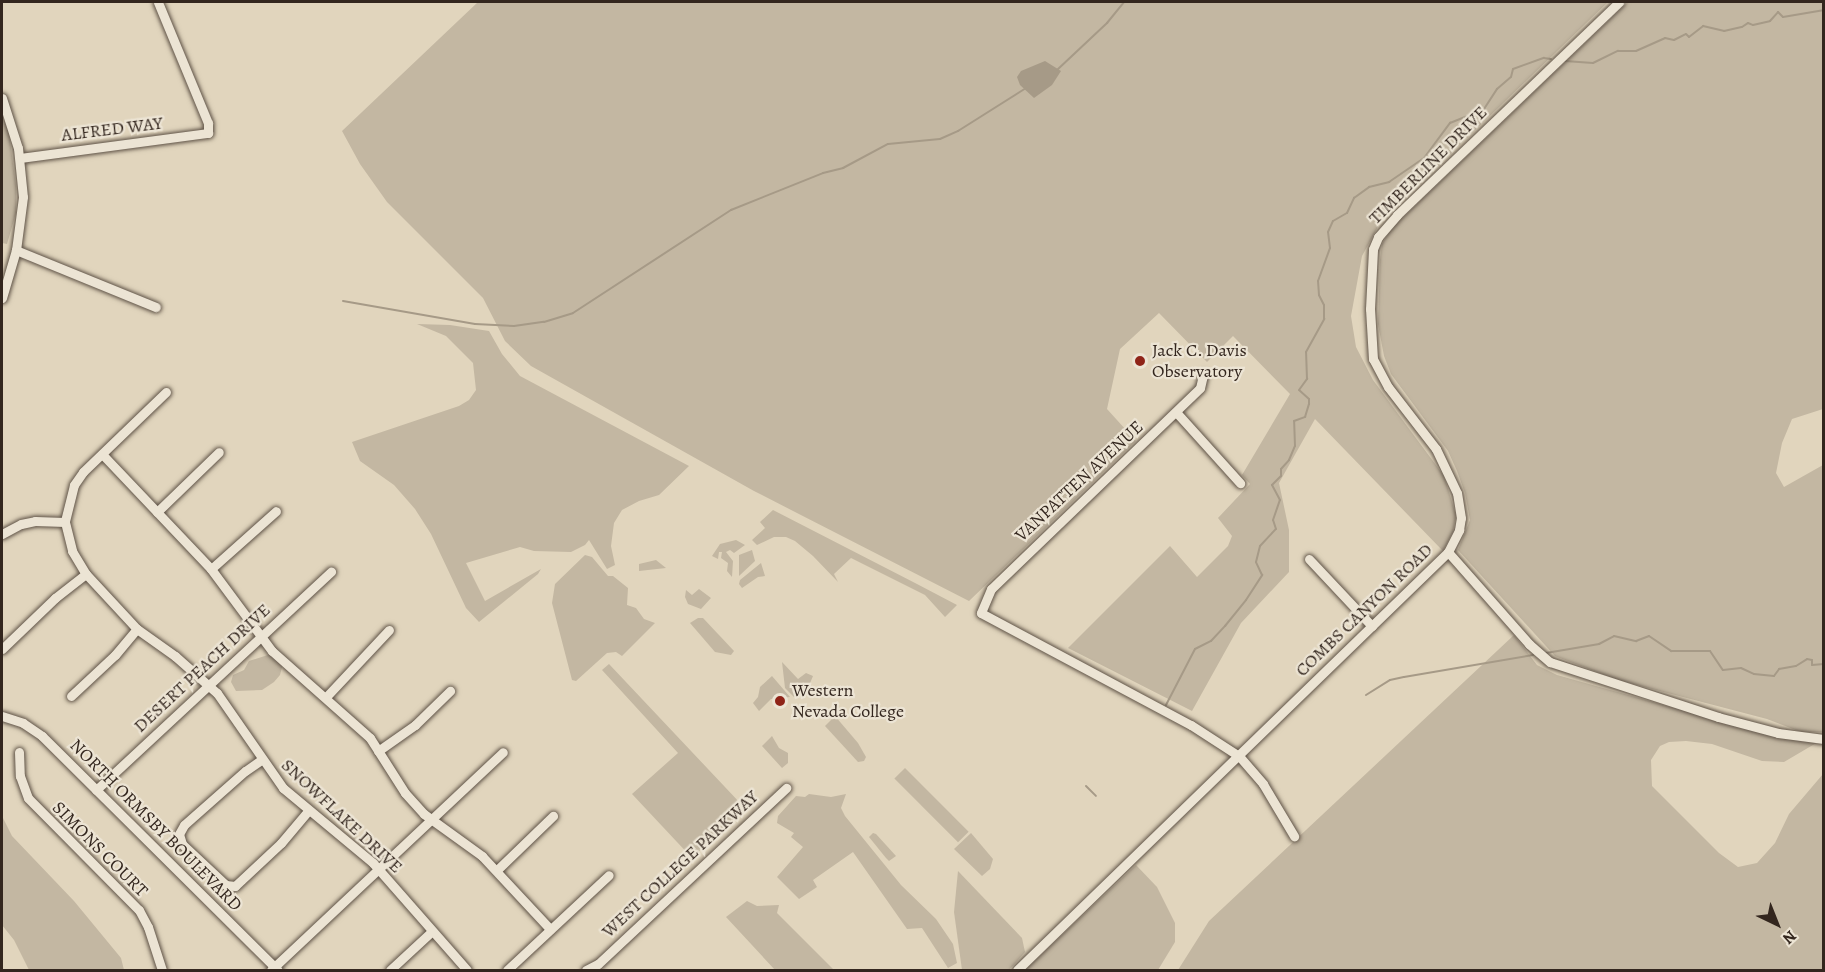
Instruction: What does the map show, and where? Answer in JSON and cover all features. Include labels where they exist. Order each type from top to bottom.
[{"type":"street","name":"ALFRED WAY","points":[[20,158],[208,133],[208,123],[158,2]]},
{"type":"street","name":"TIMBERLINE DRIVE","points":[[1448,552],[1459,530],[1461,518],[1457,493],[1436,449],[1388,387],[1373,359],[1370,309],[1373,249],[1378,237],[1397,215],[1619,2]]},
{"type":"street","points":[[2,98],[13,128],[20,158],[23,197],[16,250],[2,298]]},
{"type":"street","points":[[16,250],[156,307]]},
{"type":"street","name":"VANPATTEN AVENUE","points":[[1203,375],[1200,388],[991,589],[981,613],[1191,724],[1239,756]]},
{"type":"street","points":[[2,534],[21,524],[35,521],[65,522],[74,485],[83,472],[166,392]]},
{"type":"street","points":[[1176,412],[1240,483]]},
{"type":"street","points":[[157,512],[219,452]]},
{"type":"street","points":[[102,454],[211,569],[272,651],[352,719],[378,751],[405,793],[432,822],[482,856],[550,929]]},
{"type":"street","points":[[211,569],[276,511]]},
{"type":"street","name":"SNOWFLAKE DRIVE","points":[[65,522],[72,551],[86,574],[137,628],[208,684],[230,711],[261,760],[283,788],[379,870],[431,932],[467,970]]},
{"type":"street","name":"COMBS CANYON ROAD","points":[[1017,970],[1448,552],[1529,644],[1550,662],[1718,717],[1778,733],[1824,739]]},
{"type":"street","points":[[1309,559],[1372,626]]},
{"type":"street","name":"DESERT PEACH DRIVE","points":[[96,790],[331,572]]},
{"type":"street","points":[[2,649],[55,598],[86,574]]},
{"type":"street","points":[[71,696],[115,655],[137,628]]},
{"type":"street","points":[[326,697],[389,630]]},
{"type":"street","points":[[378,751],[415,725],[450,691]]},
{"type":"street","name":"NORTH ORMSBY BOULEVARD","points":[[2,716],[23,723],[42,736],[275,969]]},
{"type":"street","name":"SIMONS COURT","points":[[19,752],[20,776],[28,798],[139,910],[148,927],[162,970]]},
{"type":"street","points":[[275,969],[503,752]]},
{"type":"street","points":[[1239,756],[1263,784],[1294,836]]},
{"type":"street","points":[[261,760],[245,771],[184,825],[179,834],[182,844],[226,885],[235,886],[281,843],[308,811]]},
{"type":"street","name":"WEST COLLEGE PARKWAY","points":[[586,970],[599,968],[786,789]]},
{"type":"street","points":[[497,870],[554,816]]},
{"type":"street","points":[[507,970],[609,875]]},
{"type":"street","points":[[390,970],[431,932]]},
{"type":"shaded area","points":[[478,2],[1608,2],[1381,221],[1362,256],[1351,316],[1356,347],[1373,380],[1444,476],[1456,515],[1453,532],[1443,551],[1315,419],[1279,483],[1289,530],[1289,572],[1241,623],[1192,711],[1068,648],[1170,546],[1197,577],[1228,546],[1232,536],[1218,518],[1250,484],[1242,475],[1290,394],[1233,336],[1207,362],[1159,313],[1120,349],[1107,409],[1136,441],[969,601],[754,491],[531,366],[505,341],[483,298],[387,202],[360,164],[342,131]]},
{"type":"shaded area","points":[[1628,2],[1823,2],[1823,409],[1792,419],[1782,443],[1776,473],[1784,487],[1823,465],[1823,732],[1801,732],[1767,719],[1618,680],[1555,656],[1458,550],[1470,520],[1465,493],[1457,471],[1448,451],[1391,374],[1384,356],[1378,324],[1380,260],[1382,244],[1391,229]]},
{"type":"shaded area","points":[[1045,61],[1061,71],[1052,85],[1034,98],[1020,85],[1017,77],[1021,71]]},
{"type":"shaded area","points":[[2,115],[9,133],[16,186],[16,213],[7,244],[2,243]]},
{"type":"shaded area","points":[[417,324],[450,325],[489,331],[502,354],[520,376],[689,466],[659,495],[639,501],[622,510],[614,523],[611,546],[615,565],[607,569],[589,540],[585,545],[571,552],[534,551],[520,547],[466,563],[485,601],[541,569],[538,574],[479,622],[466,608],[431,534],[415,509],[394,485],[360,461],[352,442],[459,406],[469,400],[476,390],[473,363],[446,336]]},
{"type":"shaded area","points":[[773,510],[957,605],[945,617],[925,595],[851,558],[834,574],[838,582],[813,556],[795,541],[786,537],[774,537],[757,545],[752,540],[765,528],[760,522]]},
{"type":"shaded area","points":[[736,540],[745,545],[734,553],[730,550],[726,552],[733,561],[732,577],[727,571],[728,563],[721,558],[722,552],[719,552],[718,559],[712,556],[720,544]]},
{"type":"shaded area","points":[[752,550],[755,561],[739,576],[739,555]]},
{"type":"shaded area","points":[[585,555],[592,557],[608,576],[613,576],[628,588],[627,605],[636,608],[644,619],[655,623],[622,656],[616,652],[607,653],[576,681],[572,680],[552,603],[555,584]]},
{"type":"shaded area","points":[[656,560],[666,568],[639,571],[639,564]]},
{"type":"shaded area","points":[[761,563],[765,576],[758,577],[742,588],[739,584],[740,580]]},
{"type":"shaded area","points":[[699,589],[711,598],[701,609],[688,604],[685,597],[686,590],[692,595]]},
{"type":"shaded area","points":[[703,618],[734,651],[731,655],[715,652],[690,623]]},
{"type":"shaded area","points":[[1514,635],[1537,665],[1557,675],[1667,706],[1818,742],[1784,762],[1762,761],[1712,744],[1686,741],[1669,742],[1660,746],[1651,760],[1652,786],[1719,853],[1738,867],[1757,863],[1775,843],[1789,814],[1823,774],[1823,970],[1178,970],[1209,921]]},
{"type":"shaded area","points":[[271,654],[283,663],[280,675],[274,682],[262,690],[236,691],[231,682],[233,675],[244,670],[249,661]]},
{"type":"shaded area","points":[[782,662],[798,679],[806,673],[813,676],[808,688],[800,696],[794,697],[785,688]]},
{"type":"shaded area","points":[[609,664],[741,804],[736,809],[733,820],[692,858],[632,794],[678,753],[602,670]]},
{"type":"shaded area","points":[[772,676],[790,697],[771,699],[759,711],[753,703],[758,697],[760,687]]},
{"type":"shaded area","points":[[835,716],[858,743],[866,757],[864,761],[858,762],[825,726]]},
{"type":"shaded area","points":[[772,736],[779,748],[788,753],[788,763],[782,768],[762,746]]},
{"type":"shaded area","points":[[905,768],[969,832],[958,842],[894,779]]},
{"type":"shaded area","points":[[809,794],[831,797],[846,794],[841,808],[845,816],[901,885],[936,919],[953,944],[957,963],[948,968],[922,928],[907,929],[853,852],[813,880],[817,887],[799,899],[777,877],[803,847],[791,837],[794,833],[777,823],[778,816],[796,796],[805,797]]},
{"type":"shaded area","points":[[2,816],[12,836],[74,901],[121,958],[124,970],[29,970],[14,940],[2,925]]},
{"type":"shaded area","points":[[873,833],[896,856],[889,861],[869,837]]},
{"type":"shaded area","points":[[971,833],[993,859],[990,869],[982,876],[954,849]]},
{"type":"shaded area","points":[[1136,865],[1157,887],[1175,923],[1175,942],[1158,970],[1025,970]]},
{"type":"shaded area","points":[[958,871],[1022,938],[1025,952],[1009,970],[962,970],[954,912]]},
{"type":"shaded area","points":[[747,901],[757,906],[779,905],[777,913],[834,970],[775,970],[726,917]]},
{"type":"waterway","points":[[1057,70],[1107,23],[1124,2]]},
{"type":"waterway","points":[[1565,61],[1593,63],[1618,51],[1636,51],[1665,38],[1674,40],[1686,34],[1689,37],[1703,26],[1724,31],[1742,27],[1748,23],[1753,25],[1770,21],[1778,12],[1783,17],[1824,10]]},
{"type":"waterway","points":[[1166,705],[1195,649],[1211,641],[1225,626],[1262,575],[1256,562],[1260,546],[1276,529],[1273,520],[1280,500],[1272,485],[1281,476],[1281,469],[1289,460],[1295,446],[1294,421],[1305,417],[1309,404],[1309,399],[1299,390],[1307,379],[1306,352],[1324,319],[1324,305],[1319,295],[1318,281],[1330,248],[1328,232],[1333,221],[1347,213],[1354,198],[1369,187],[1389,182],[1424,158],[1450,123],[1484,109],[1497,89],[1511,77],[1513,69],[1544,58],[1551,59]]},
{"type":"waterway","points":[[343,301],[475,324],[514,326],[544,322],[573,313],[731,210],[823,173],[843,168],[888,144],[940,139],[958,131],[1026,88]]},
{"type":"waterway","points":[[1546,653],[1599,644],[1614,636],[1636,641],[1649,636],[1671,651],[1710,651],[1723,670],[1741,668],[1754,674],[1774,676],[1779,669],[1796,666],[1807,659],[1812,660],[1812,665],[1824,664]]},
{"type":"waterway","points":[[1366,695],[1390,680],[1533,655]]},
{"type":"waterway","points":[[1086,786],[1096,796]]},
{"type":"place","name":"Jack C. Davis Observatory","points":[[1140,361]]},
{"type":"place","name":"Western Nevada College","points":[[780,701]]}]
